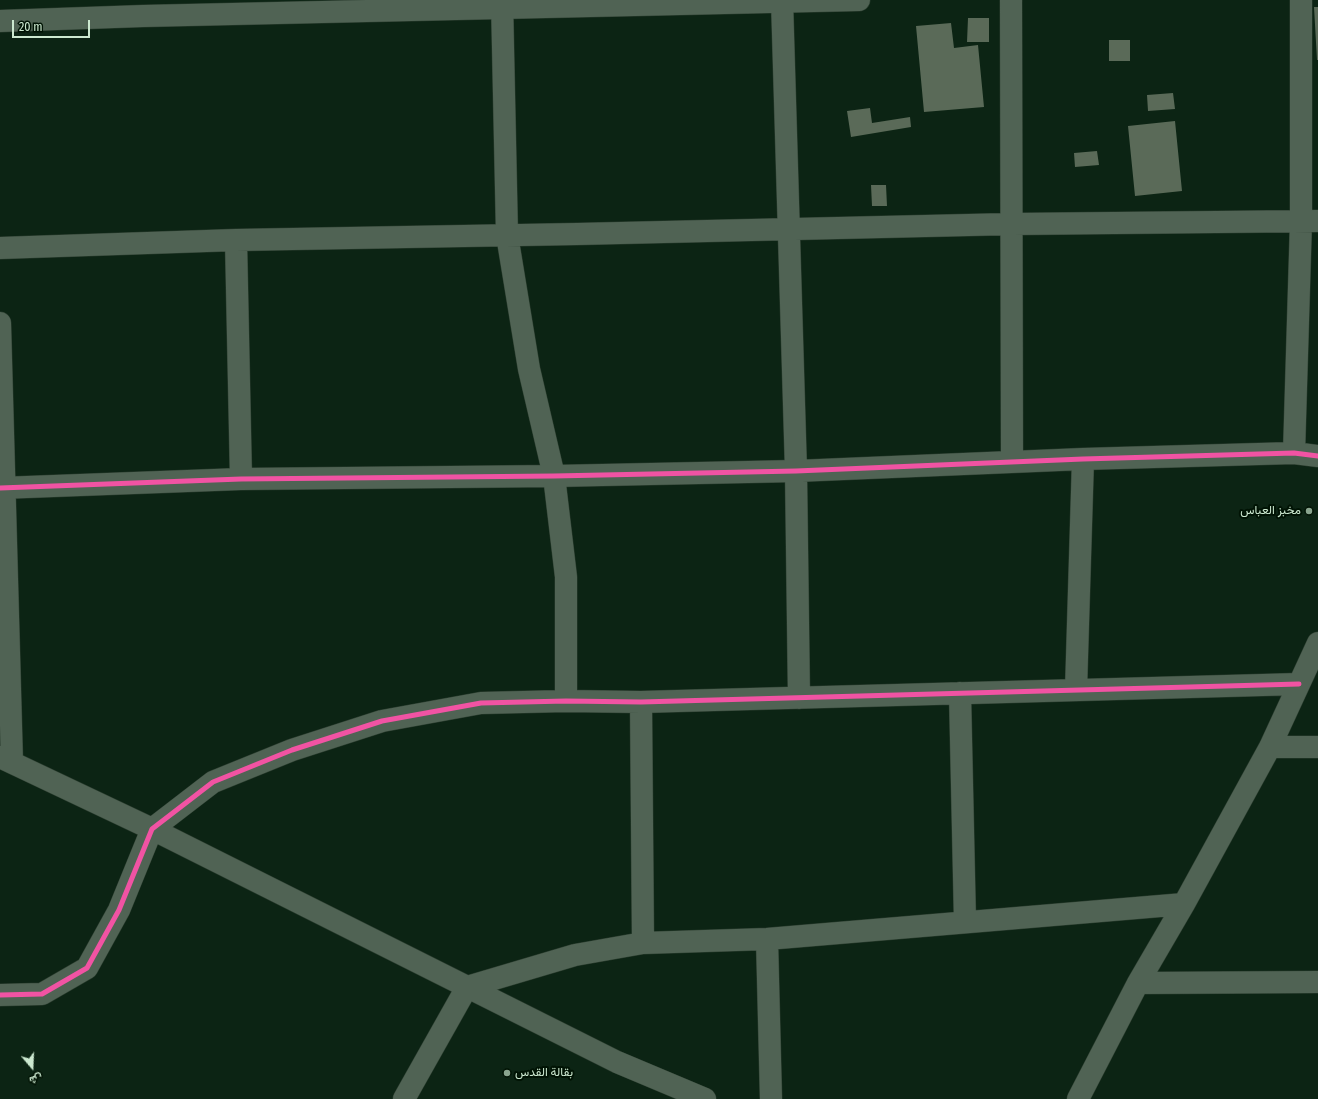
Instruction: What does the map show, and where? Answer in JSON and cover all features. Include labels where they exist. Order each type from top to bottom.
[{"type":"street","points":[[0,21],[502,4],[858,0]]},
{"type":"street","points":[[1011,0],[1012,462]]},
{"type":"street","points":[[1294,453],[1309,221],[1301,0]]},
{"type":"street","points":[[782,1],[790,229],[796,471],[799,698]]},
{"type":"street","points":[[502,4],[507,235],[529,369],[554,476],[566,577],[566,701]]},
{"type":"street","points":[[0,248],[236,240],[1012,224],[1309,221]]},
{"type":"street","points":[[236,240],[241,479]]},
{"type":"street","points":[[0,323],[6,760],[152,830],[617,1062],[705,1099]]},
{"type":"street","points":[[2,488],[241,479],[554,476],[796,471],[1083,459],[1294,453],[1318,456]]},
{"type":"street","points":[[1076,690],[1083,459]]},
{"type":"street","points":[[1078,1099],[1138,983],[1184,904],[1270,747],[1318,643]]},
{"type":"street","points":[[0,996],[42,994],[87,968],[119,910],[152,830],[213,782],[292,750],[382,721],[481,703],[566,701],[641,702],[1299,684]]},
{"type":"street","points":[[960,693],[965,922]]},
{"type":"street","points":[[641,702],[643,944]]},
{"type":"street","points":[[1270,747],[1318,746]]},
{"type":"street","points":[[404,1099],[467,987],[575,955],[643,944],[767,939],[1184,904]]},
{"type":"street","points":[[767,939],[771,1099]]},
{"type":"street","points":[[1138,983],[1318,982]]},
{"type":"building","points":[[1314,7],[1318,7],[1318,60],[1317,60]]},
{"type":"building","points":[[968,18],[989,18],[989,42],[967,42]]},
{"type":"building","points":[[951,23],[954,48],[978,45],[984,107],[924,112],[916,26]]},
{"type":"building","points":[[1109,40],[1130,40],[1130,61],[1109,61]]},
{"type":"building","points":[[1173,93],[1175,109],[1148,111],[1147,95]]},
{"type":"building","points":[[870,108],[872,123],[910,117],[911,127],[851,137],[847,111]]},
{"type":"building","points":[[1175,121],[1182,191],[1135,196],[1128,126]]},
{"type":"building","points":[[1097,151],[1099,165],[1075,167],[1074,153]]},
{"type":"building","points":[[871,185],[886,185],[887,206],[872,206]]},
{"type":"cycle path","points":[[0,488],[241,479],[554,476],[796,471],[1083,459],[1294,453],[1318,456]]},
{"type":"cycle path","points":[[0,995],[42,994],[87,968],[119,910],[152,829],[213,782],[292,750],[382,721],[481,703],[566,701],[641,702],[1299,684]]},
{"type":"place","name":"مخبز العباس","points":[[1309,511]]},
{"type":"place","name":"بقالة القدس","points":[[507,1073]]}]
